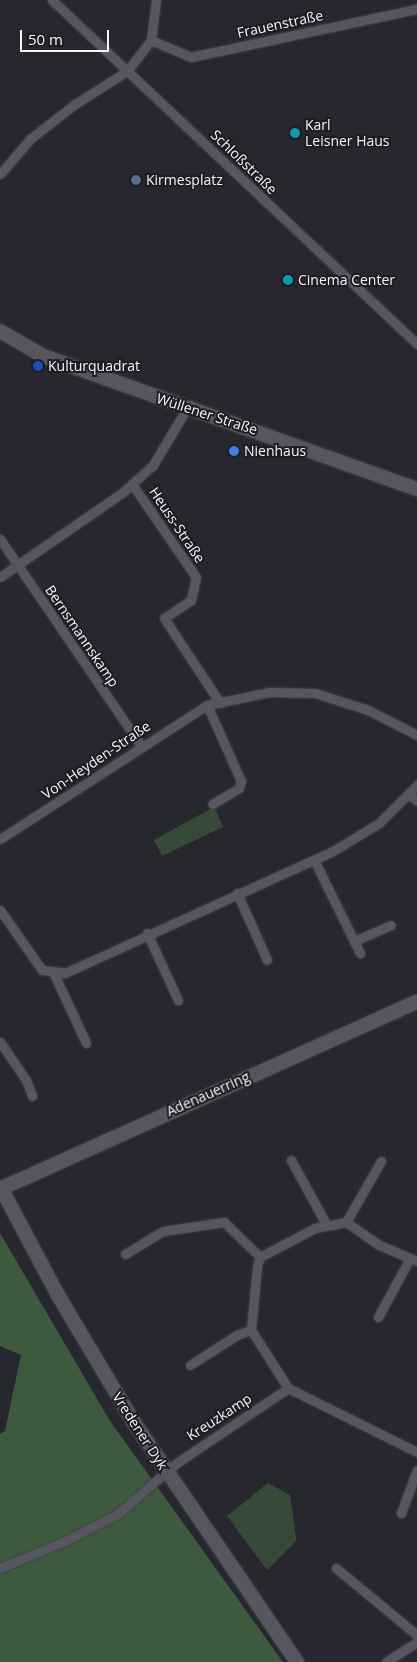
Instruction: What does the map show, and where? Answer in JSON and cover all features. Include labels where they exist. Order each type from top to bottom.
[{"type":"main road","name":"Wüllener Straße","points":[[0,331],[43,356],[417,489]]},
{"type":"main road","name":"Adenauerring","points":[[0,1188],[417,1002]]},
{"type":"main road","name":"Vredener Dyk","points":[[0,1188],[100,1368],[167,1472],[297,1662]]},
{"type":"street","name":"Schloßstraße","points":[[52,0],[417,344]]},
{"type":"street","points":[[0,174],[30,139],[75,104],[127,71],[151,40],[156,0]]},
{"type":"street","name":"Frauenstraße","points":[[151,40],[191,57],[417,9]]},
{"type":"street","name":"Heuss-Straße","points":[[0,577],[132,484],[153,465],[187,408]]},
{"type":"street","name":"Heuss-Straße","points":[[132,484],[196,577],[191,600],[164,618],[220,702]]},
{"type":"street","name":"Bernsmannskamp","points":[[0,539],[142,747]]},
{"type":"street","name":"Von-Heyden-Straße","points":[[0,840],[207,705],[269,692],[315,693],[368,710],[417,735]]},
{"type":"street","points":[[207,705],[241,781],[239,788],[212,804]]},
{"type":"street","points":[[0,910],[42,970],[54,974],[65,973],[147,933],[314,860],[379,823],[417,785]]},
{"type":"street","points":[[409,794],[417,802]]},
{"type":"street","points":[[314,860],[360,953]]},
{"type":"street","points":[[237,893],[267,960]]},
{"type":"street","points":[[354,941],[391,925]]},
{"type":"street","points":[[147,933],[178,1000]]},
{"type":"street","points":[[54,974],[86,1043]]},
{"type":"street","points":[[0,1042],[26,1080],[32,1096]]},
{"type":"street","points":[[291,1160],[326,1224]]},
{"type":"street","points":[[346,1222],[382,1161]]},
{"type":"street","points":[[124,1254],[163,1232],[224,1222],[260,1257]]},
{"type":"street","points":[[378,1317],[413,1260],[377,1244],[346,1222],[326,1224],[260,1257],[257,1266],[251,1330],[288,1388],[417,1452]]},
{"type":"street","points":[[190,1365],[237,1335],[251,1330]]},
{"type":"street","name":"Kreuzkamp","points":[[0,1568],[103,1522],[167,1472],[288,1388]]},
{"type":"street","points":[[401,1513],[417,1470]]},
{"type":"street","points":[[336,1568],[417,1635]]},
{"type":"street","points":[[386,1662],[417,1642]]},
{"type":"green space","points":[[214,807],[223,827],[162,856],[154,840]]},
{"type":"green space","points":[[0,1233],[110,1421],[283,1662],[0,1662],[0,1434],[5,1431],[21,1355],[0,1346]]},
{"type":"green space","points":[[268,1483],[290,1495],[296,1541],[267,1570],[227,1516]]},
{"type":"place","name":"Karl Leisner Haus","points":[[295,133]]},
{"type":"place","name":"Kirmesplatz","points":[[136,180]]},
{"type":"place","name":"Cinema Center","points":[[288,280]]},
{"type":"place","name":"Kulturquadrat","points":[[38,366]]},
{"type":"place","name":"Nienhaus","points":[[234,451]]}]
